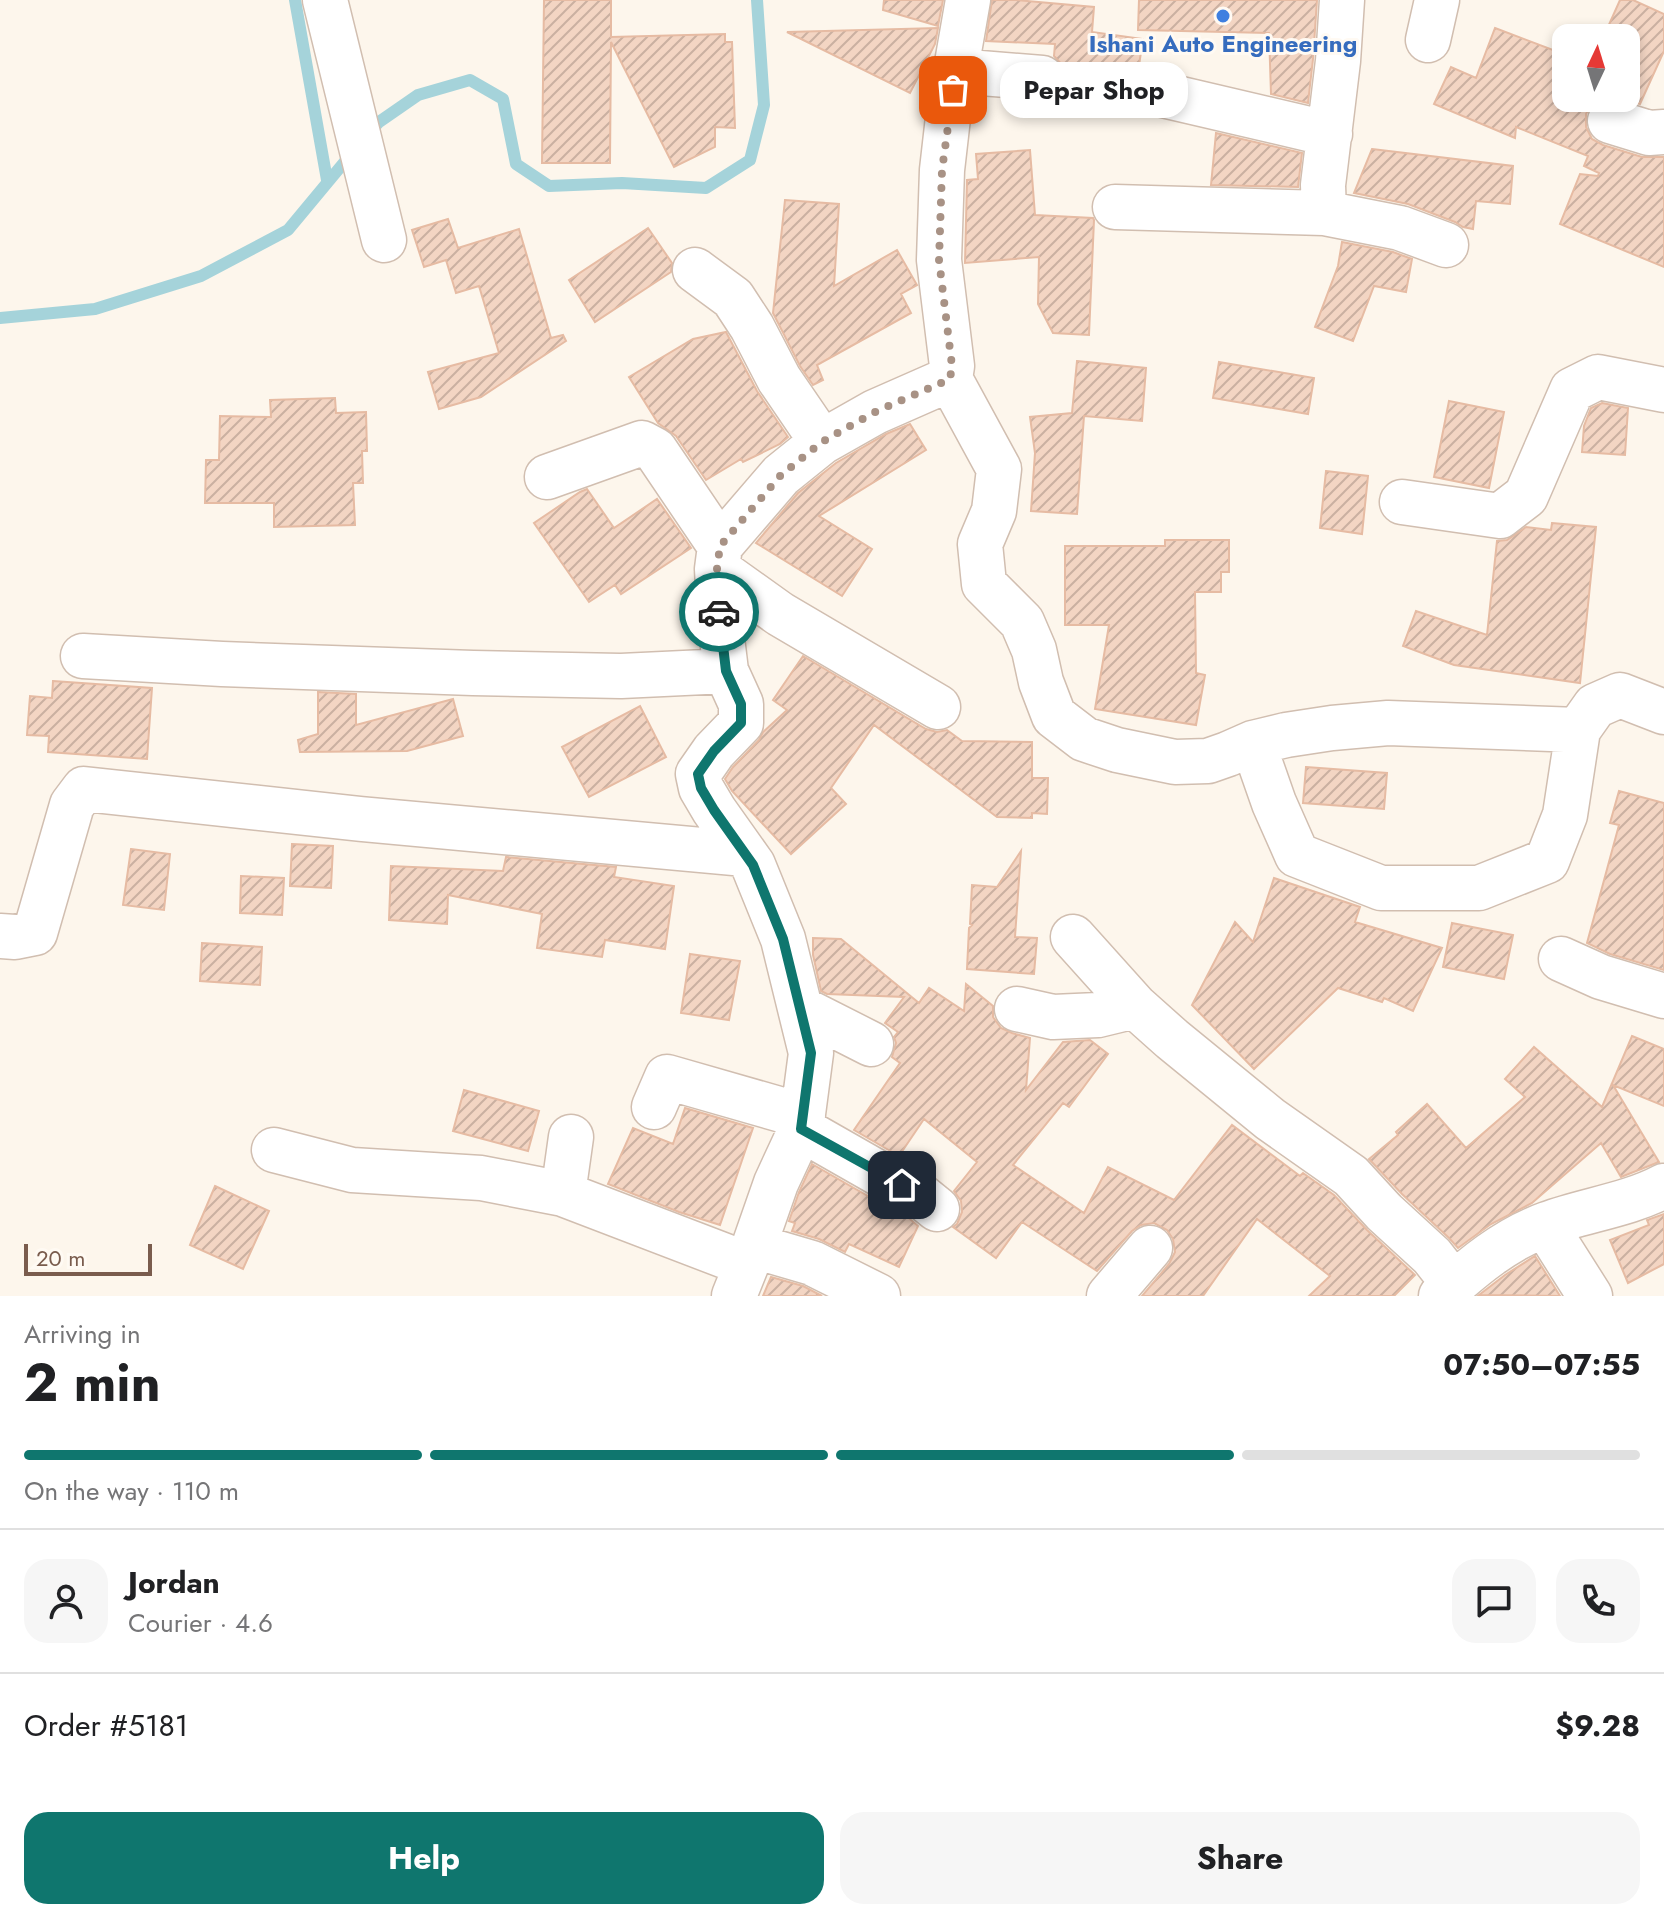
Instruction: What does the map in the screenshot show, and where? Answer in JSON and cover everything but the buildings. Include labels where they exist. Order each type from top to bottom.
[{"type":"street","points":[[325,0],[384,240]]},
{"type":"street","points":[[968,0],[942,170],[939,260],[952,366],[950,379],[999,469],[994,511],[980,544],[984,584],[1022,622],[1054,716],[1084,739],[1117,750],[1175,762],[1208,761],[1253,743],[1286,735],[1388,723],[1578,730]]},
{"type":"street","points":[[1324,213],[1323,185],[1342,0]]},
{"type":"street","points":[[956,71],[1042,78]]},
{"type":"street","points":[[1159,94],[1330,134]]},
{"type":"street","points":[[1610,121],[1649,133],[1664,132]]},
{"type":"street","points":[[1115,207],[1324,213],[1400,228],[1446,245]]},
{"type":"street","points":[[695,270],[733,298],[779,379],[822,442]]},
{"type":"street","points":[[1402,502],[1500,516],[1526,496],[1572,390],[1598,377],[1664,390]]},
{"type":"street","points":[[745,1269],[802,1123],[811,1053],[783,939],[753,865],[714,810],[701,788],[698,774],[714,751],[741,723],[741,704],[726,671],[720,622],[718,557],[781,475],[822,442],[875,412],[950,379]]},
{"type":"street","points":[[547,477],[642,443],[655,450],[718,557],[780,614],[938,707]]},
{"type":"street","points":[[83,656],[488,673],[621,676],[726,671]]},
{"type":"street","points":[[1253,743],[1297,855],[1381,888],[1479,888],[1547,861],[1565,815],[1578,730],[1595,706],[1620,695],[1664,712]]},
{"type":"street","points":[[0,936],[35,933],[72,805],[84,789],[361,819],[745,854]]},
{"type":"street","points":[[1073,937],[1135,1006],[1270,1119],[1351,1176],[1384,1212],[1432,1256],[1447,1290],[1513,1239],[1545,1225],[1663,1190]]},
{"type":"street","points":[[1561,959],[1601,977],[1664,996]]},
{"type":"street","points":[[1017,1009],[1053,1017],[1098,1015],[1135,1006]]},
{"type":"street","points":[[800,1008],[871,1044]]},
{"type":"street","points":[[654,1107],[667,1077],[802,1123],[887,1178],[916,1192],[937,1209]]},
{"type":"street","points":[[563,1194],[571,1137]]},
{"type":"street","points":[[274,1150],[352,1170],[481,1178],[563,1194],[745,1269],[812,1263],[878,1296]]},
{"type":"street","points":[[1545,1225],[1590,1296]]},
{"type":"street","points":[[1109,1296],[1150,1248]]},
{"type":"waterway","points":[[295,0],[327,180]]},
{"type":"waterway","points":[[369,133],[379,122],[418,95],[470,80],[503,99],[516,164],[549,186],[622,183],[706,188],[750,160],[764,105],[757,0]]},
{"type":"waterway","points":[[0,318],[95,309],[201,276],[288,230],[352,153]]},
{"type":"way so far","points":[[719,612],[717,569],[720,546],[781,475],[822,442],[848,427],[950,379],[952,366],[939,260],[942,170],[953,90]]},
{"type":"place","name":"Ishani Auto Engineering","points":[[1223,16]]},
{"type":"place","name":"Pepar Shop","points":[[953,90]]},
{"type":"route","points":[[719,612],[726,671],[741,704],[741,723],[714,751],[698,774],[701,788],[714,810],[753,865],[783,939],[811,1053],[801,1129],[902,1185]]}]
